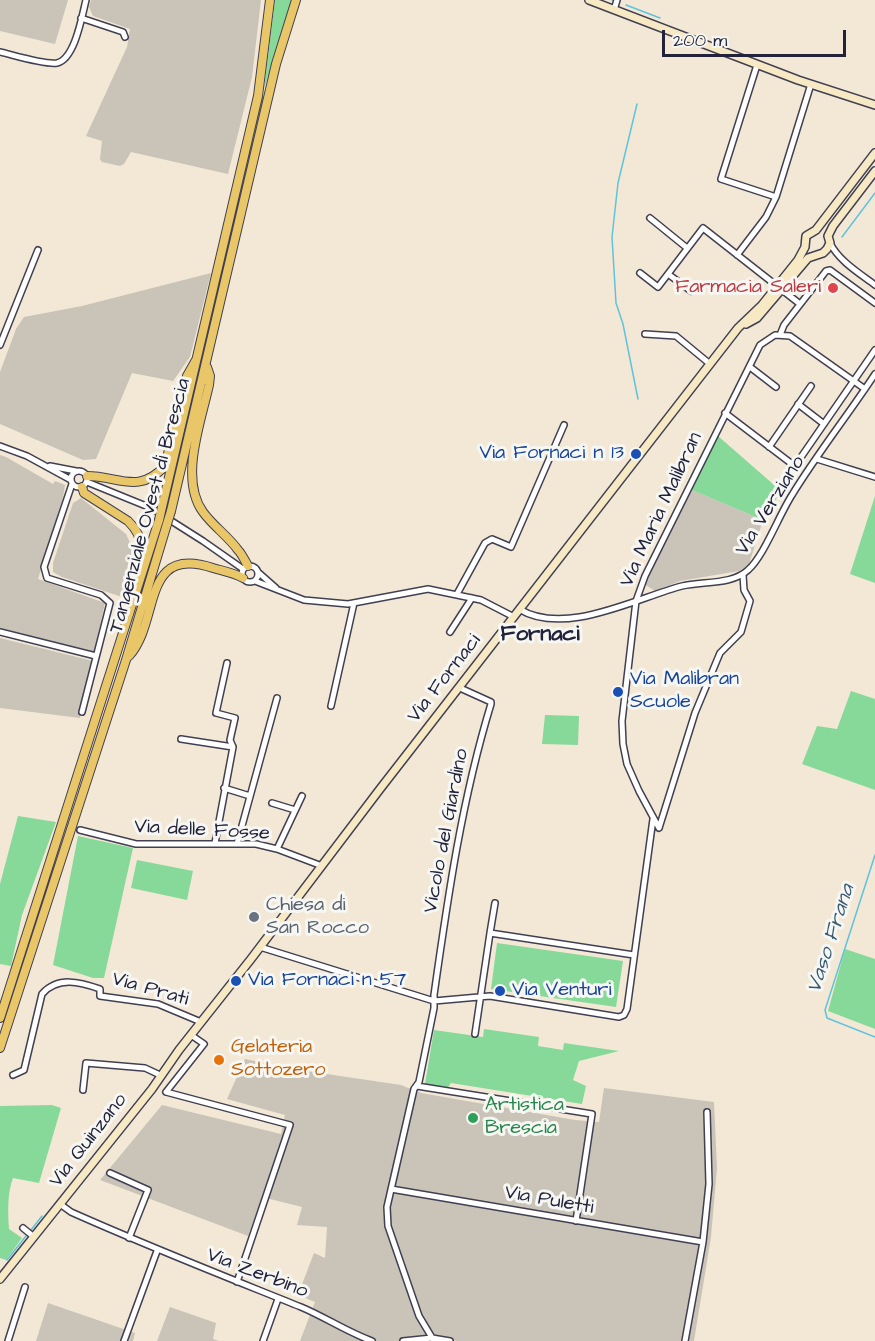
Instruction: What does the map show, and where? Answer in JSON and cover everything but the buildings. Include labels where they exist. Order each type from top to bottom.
[{"type":"main road","name":"Tangenziale Ovest di Brescia","points":[[0,1018],[159,520],[258,96],[270,0]]},
{"type":"main road","name":"Tangenziale Ovest di Brescia","points":[[0,1048],[126,660],[171,511],[276,64],[296,0]]},
{"type":"main road","points":[[129,618],[129,594],[141,558],[140,539],[134,527],[84,493],[79,483],[100,476],[135,483],[151,479],[165,466],[187,376],[198,356]]},
{"type":"main road","points":[[207,364],[210,376],[209,385],[192,459],[193,486],[202,512],[239,550],[246,567]]},
{"type":"main road","points":[[126,660],[140,642],[158,585],[173,566],[184,562],[198,563],[243,578]]},
{"type":"street","points":[[0,52],[50,63],[64,60],[72,50],[86,0]]},
{"type":"street","points":[[589,0],[757,65],[875,105]]},
{"type":"street","points":[[614,10],[617,0]]},
{"type":"street","points":[[81,18],[123,33],[125,37]]},
{"type":"street","points":[[757,65],[721,179],[776,197]]},
{"type":"street","points":[[737,255],[766,217],[776,197],[811,84]]},
{"type":"street","name":"Via Fornaci","points":[[780,288],[805,247],[806,236],[816,230],[875,153]]},
{"type":"street","points":[[848,264],[825,252],[838,218],[875,171]]},
{"type":"street","points":[[650,218],[687,248]]},
{"type":"street","points":[[640,273],[658,287],[703,228],[800,304]]},
{"type":"street","points":[[816,230],[822,231],[837,254],[875,285]]},
{"type":"street","points":[[805,247],[815,255]]},
{"type":"street","points":[[0,345],[38,250]]},
{"type":"street","name":"Via Fornaci","points":[[201,1022],[738,328],[808,258],[825,252]]},
{"type":"street","points":[[865,389],[790,336],[780,335],[784,325],[823,274],[830,270],[874,300]]},
{"type":"street","points":[[668,274],[691,291]]},
{"type":"street","points":[[645,334],[676,336],[710,364]]},
{"type":"street","name":"Via Maria Malibran","points":[[743,575],[744,590],[750,601],[741,632],[720,652],[695,713],[659,828],[627,764],[623,744],[622,721],[636,601],[645,576],[760,345],[768,338],[780,335]]},
{"type":"street","points":[[725,413],[792,464],[797,463],[875,350]]},
{"type":"street","points":[[750,367],[776,387]]},
{"type":"street","points":[[817,459],[875,374]]},
{"type":"street","points":[[769,447],[811,386]]},
{"type":"street","points":[[798,404],[824,424]]},
{"type":"street","points":[[457,594],[485,543],[492,539],[511,547],[564,425]]},
{"type":"street","points":[[0,446],[9,448],[79,483],[151,508],[246,567],[254,566],[280,591]]},
{"type":"street","name":"Via Verziano","points":[[519,609],[538,618],[589,615],[682,586],[743,575],[759,557],[792,495],[817,459],[875,477]]},
{"type":"street","points":[[42,465],[83,472],[79,483],[64,505],[44,567],[47,578],[101,595],[110,603],[82,712]]},
{"type":"street","points":[[77,471],[72,475],[79,483]]},
{"type":"street","points":[[246,567],[243,578],[250,582],[255,581],[304,600],[354,603],[428,589],[472,598],[514,617]]},
{"type":"street","points":[[255,581],[259,573]]},
{"type":"street","points":[[450,632],[472,598]]},
{"type":"street","points":[[331,706],[354,603]]},
{"type":"street","points":[[0,632],[96,656]]},
{"type":"street","points":[[215,843],[233,747],[231,740],[235,718],[216,712],[227,663]]},
{"type":"street","name":"Vicolo del Giardino","points":[[434,1001],[465,803],[491,704],[460,688]]},
{"type":"street","points":[[237,844],[277,698]]},
{"type":"street","points":[[181,739],[233,747]]},
{"type":"street","points":[[225,788],[250,796]]},
{"type":"street","points":[[278,849],[302,796]]},
{"type":"street","points":[[272,803],[295,810]]},
{"type":"street","points":[[261,947],[434,1001],[480,996],[619,1017],[624,1015],[627,1009],[653,818]]},
{"type":"street","name":"Via delle Fosse","points":[[80,830],[136,844],[256,844],[278,849],[322,866]]},
{"type":"street","points":[[475,1034],[495,903]]},
{"type":"street","points":[[490,933],[634,955]]},
{"type":"street","points":[[0,1006],[14,972]]},
{"type":"street","name":"Via Prati","points":[[13,1075],[24,1070],[42,994],[54,984],[82,983],[100,989],[100,996],[158,1004],[201,1022]]},
{"type":"street","points":[[433,1340],[419,1316],[388,1226],[387,1207],[414,1089],[417,1086],[434,1001]]},
{"type":"street","name":"Via Quinzano","points":[[0,1279],[152,1089],[160,1075],[201,1022]]},
{"type":"street","points":[[191,1035],[204,1044],[166,1092],[290,1125],[237,1282]]},
{"type":"street","points":[[83,1090],[86,1063],[145,1068],[160,1075]]},
{"type":"street","points":[[417,1086],[592,1114],[576,1221]]},
{"type":"street","points":[[685,1341],[702,1242],[709,1184],[707,1112]]},
{"type":"street","points":[[110,1173],[148,1190],[129,1238]]},
{"type":"street","name":"Via Puletti","points":[[391,1189],[702,1242]]},
{"type":"street","name":"Via Zerbino","points":[[60,1204],[71,1212],[157,1251],[315,1313],[357,1336],[372,1341]]},
{"type":"street","points":[[22,1228],[34,1237]]},
{"type":"street","points":[[124,1341],[157,1251]]},
{"type":"street","points":[[8,1341],[26,1287]]},
{"type":"street","points":[[263,1341],[278,1299]]},
{"type":"street","points":[[403,1341],[450,1341]]},
{"type":"shaded area","points":[[0,0],[68,0],[55,44],[0,31]]},
{"type":"shaded area","points":[[91,0],[261,0],[252,77],[228,174],[131,152],[124,164],[120,166],[102,162],[100,159],[102,141],[86,136],[127,47],[130,29],[93,16],[89,7]]},
{"type":"shaded area","points":[[211,273],[190,357],[173,381],[132,373],[96,459],[83,460],[0,424],[0,372],[16,329],[24,317],[82,306]]},
{"type":"shaded area","points":[[0,455],[53,484],[55,481],[65,485],[38,579],[105,603],[94,652],[0,628]]},
{"type":"shaded area","points":[[692,490],[763,520],[749,564],[739,571],[680,581],[655,591],[644,584]]},
{"type":"shaded area","points":[[81,498],[126,534],[132,547],[131,566],[122,597],[53,572],[53,563],[73,503]]},
{"type":"shaded area","points":[[0,638],[93,661],[80,718],[0,708]]},
{"type":"shaded area","points":[[245,1059],[293,1069],[401,1085],[421,1093],[575,1120],[599,1122],[604,1088],[714,1102],[717,1168],[711,1237],[694,1341],[300,1341],[315,1302],[298,1295],[314,1253],[325,1258],[327,1227],[297,1225],[302,1207],[262,1197],[248,1236],[100,1180],[162,1105],[281,1134],[285,1115],[227,1099]]},
{"type":"shaded area","points":[[48,1303],[135,1333],[133,1341],[36,1341]]},
{"type":"shaded area","points":[[170,1307],[216,1323],[213,1339],[219,1341],[157,1341]]},
{"type":"green space","points":[[275,0],[292,0],[264,89]]},
{"type":"green space","points":[[718,436],[781,491],[763,520],[692,490]]},
{"type":"green space","points":[[875,496],[875,583],[850,574]]},
{"type":"green space","points":[[851,691],[875,699],[875,790],[802,764],[817,726],[837,729]]},
{"type":"green space","points":[[545,715],[579,716],[578,745],[542,744]]},
{"type":"green space","points":[[18,816],[56,822],[22,915],[11,966],[0,964],[0,884]]},
{"type":"green space","points":[[78,836],[133,848],[104,978],[93,978],[53,965]]},
{"type":"green space","points":[[137,860],[193,871],[187,900],[131,888]]},
{"type":"green space","points":[[497,943],[623,961],[616,1007],[491,989]]},
{"type":"green space","points":[[845,949],[875,959],[875,1029],[828,1011]]},
{"type":"green space","points":[[484,1029],[539,1037],[538,1046],[563,1050],[564,1043],[619,1051],[579,1061],[573,1080],[586,1086],[582,1104],[451,1083],[447,1089],[425,1084],[434,1030],[483,1037]]},
{"type":"green space","points":[[52,1105],[61,1108],[39,1183],[13,1178],[11,1184],[8,1204],[9,1229],[22,1238],[6,1260],[0,1258],[0,1106]]},
{"type":"waterway","points":[[626,5],[660,18]]},
{"type":"waterway","points":[[637,104],[618,183],[612,237],[616,303],[623,324],[638,399]]},
{"type":"waterway","points":[[842,237],[875,193]]},
{"type":"waterway","name":"Vaso Frana","points":[[875,855],[825,1010],[827,1018],[875,1037]]},
{"type":"waterway","points":[[31,1230],[42,1216]]},
{"type":"waterway","points":[[7,1260],[26,1236]]},
{"type":"place","name":"Farmacia Saleri","points":[[833,288]]},
{"type":"place","name":"Via Fornaci n 13","points":[[636,454]]},
{"type":"place","name":"Via Malibran Scuole","points":[[618,692]]},
{"type":"place","name":"Chiesa di San Rocco","points":[[254,917]]},
{"type":"place","name":"Via Fornaci n 57","points":[[236,981]]},
{"type":"place","name":"Via Venturi","points":[[500,991]]},
{"type":"place","name":"Gelateria Sottozero","points":[[219,1060]]},
{"type":"place","name":"Artistica Brescia","points":[[473,1118]]},
{"type":"district","name":"Fornaci","points":[[540,635]]}]
